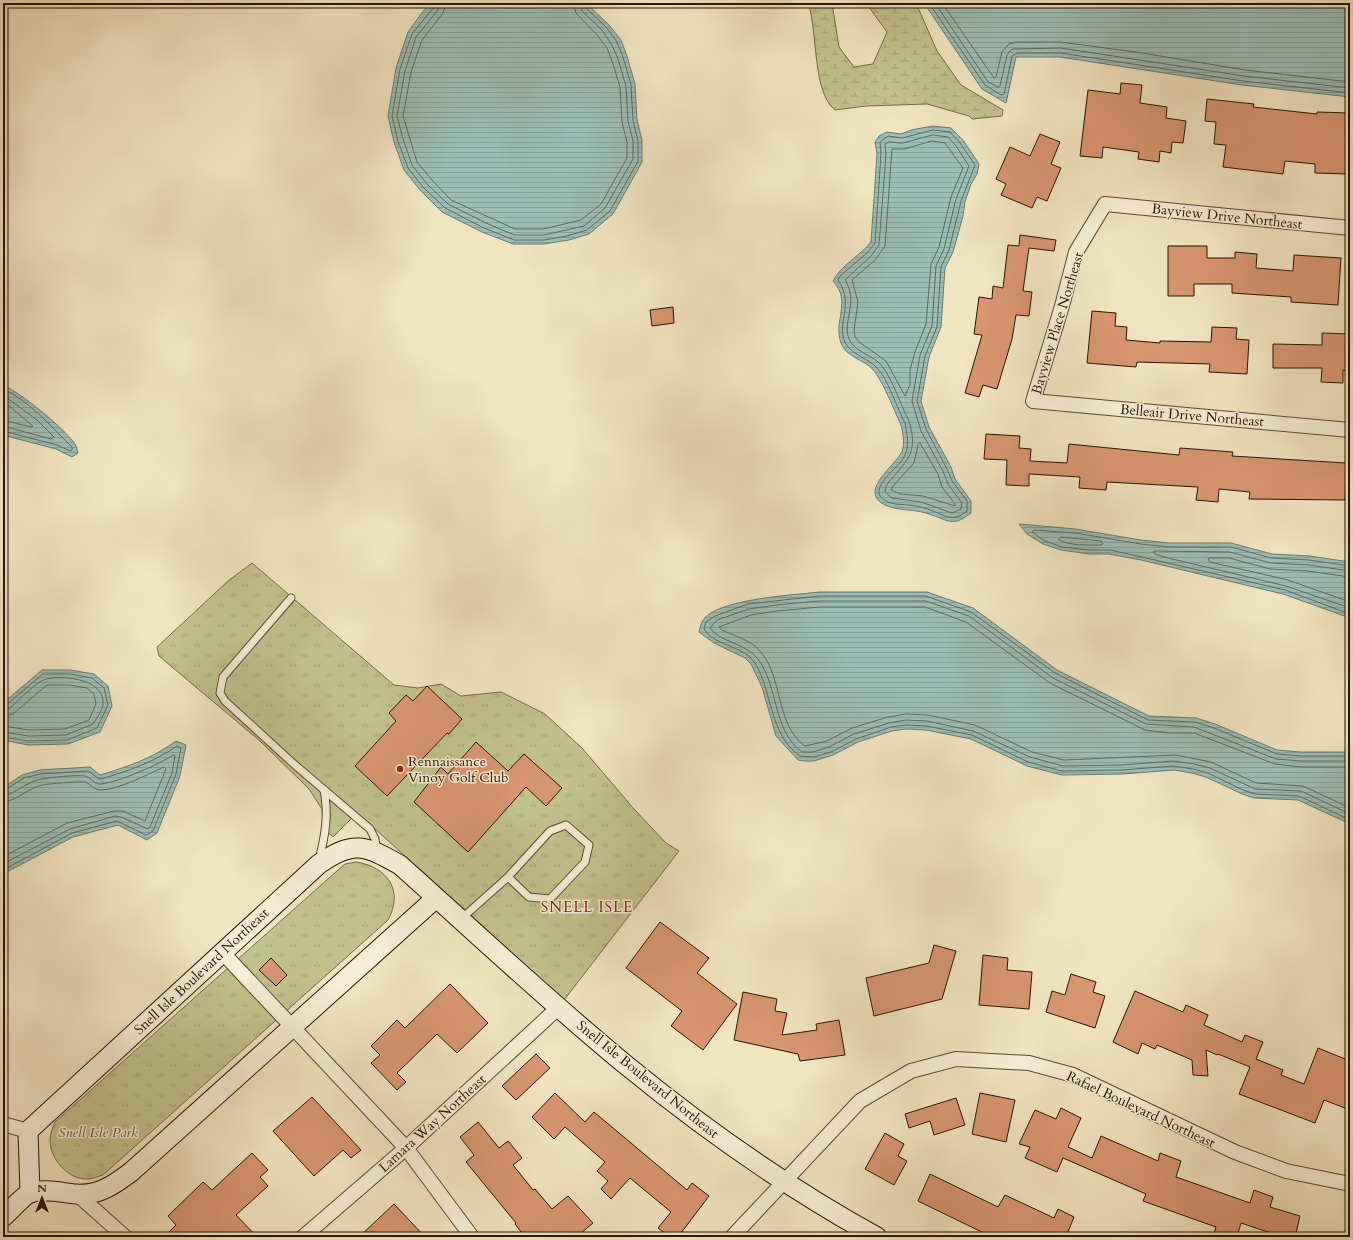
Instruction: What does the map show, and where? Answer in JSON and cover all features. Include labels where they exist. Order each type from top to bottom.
[{"type":"street","name":"Bayview Drive Northeast","points":[[1105,204],[1350,228]]},
{"type":"street","name":"Bayview Place Northeast","points":[[1033,401],[1062,306],[1076,252],[1105,204]]},
{"type":"street","name":"Belleair Drive Northeast","points":[[1033,401],[1350,430]]},
{"type":"street","name":"Snell Isle Boulevard Northeast","points":[[28,1131],[319,864],[335,852],[360,847],[377,852],[400,865],[626,1065],[692,1117],[784,1182],[877,1237]]},
{"type":"street","points":[[3,1217],[30,1193],[58,1191],[77,1194],[96,1193],[112,1186],[132,1172],[436,898]]},
{"type":"street","points":[[222,952],[406,1148],[472,1237]]},
{"type":"street","name":"Lamara Way Northeast","points":[[303,1237],[406,1148],[559,1007]]},
{"type":"street","name":"Rafael Boulevard Northeast","points":[[732,1237],[766,1199],[784,1182],[860,1101],[911,1071],[956,1059],[1029,1064],[1073,1075],[1235,1152],[1286,1170],[1350,1184]]},
{"type":"street","points":[[3,1124],[28,1131],[30,1193]]},
{"type":"street","points":[[77,1194],[125,1237]]},
{"type":"lane","points":[[291,598],[223,677],[220,693],[226,701],[324,790],[370,829],[375,839],[377,852]]},
{"type":"lane","points":[[319,864],[327,829],[327,806],[324,790]]},
{"type":"lane","points":[[461,919],[508,877],[550,832],[566,825],[589,845],[585,862],[550,899],[529,897],[508,877]]},
{"type":"green space","points":[[808,3],[832,3],[839,47],[854,67],[873,64],[887,32],[866,3],[916,3],[937,51],[961,85],[1003,110],[1002,116],[972,119],[969,116],[927,104],[866,106],[835,110],[822,90]]},
{"type":"green space","points":[[252,563],[394,685],[418,688],[441,684],[461,696],[501,692],[545,714],[582,748],[634,809],[666,843],[679,851],[564,1000],[363,818],[352,818],[333,837],[323,828],[322,809],[309,789],[260,741],[159,656],[157,647],[228,581]]},
{"type":"green space","name":"Snell Isle Park","points":[[356,862],[377,869],[390,882],[394,899],[393,909],[388,920],[103,1175],[90,1179],[74,1176],[67,1172],[57,1161],[51,1147],[50,1135],[55,1122],[338,870],[345,864]]},
{"type":"water","points":[[433,3],[586,3],[609,25],[621,40],[635,84],[637,120],[642,140],[642,162],[613,214],[589,234],[569,240],[544,244],[513,244],[482,232],[442,212],[420,190],[404,170],[394,142],[388,116],[396,68],[408,32],[424,10]]},
{"type":"water","points":[[924,3],[1350,3],[1350,97],[1242,85],[1060,57],[1016,57],[1006,103],[982,89]]},
{"type":"water","points":[[933,126],[951,128],[963,140],[979,164],[977,174],[971,184],[965,202],[963,216],[953,252],[945,268],[941,327],[929,357],[921,401],[929,427],[951,467],[955,479],[971,501],[971,513],[960,520],[952,522],[926,513],[890,507],[880,502],[876,496],[875,489],[878,482],[902,452],[904,440],[903,432],[883,385],[875,372],[847,352],[841,343],[839,327],[842,304],[841,296],[833,281],[836,275],[871,242],[877,154],[875,142],[879,136],[887,132],[901,134],[911,130]]},
{"type":"water","points":[[3,385],[31,403],[62,429],[77,447],[78,453],[72,457],[56,449],[3,435]]},
{"type":"water","points":[[1019,524],[1075,529],[1169,543],[1231,543],[1272,554],[1310,556],[1350,562],[1350,618],[1283,594],[1141,560],[1109,554],[1089,554],[1061,550],[1043,544],[1027,534]]},
{"type":"water","points":[[819,592],[927,592],[973,608],[1057,670],[1149,716],[1196,718],[1215,724],[1277,750],[1301,752],[1350,752],[1350,824],[1298,800],[1254,798],[1206,777],[1192,773],[1174,770],[1123,774],[1062,775],[1027,766],[971,739],[926,730],[906,729],[892,731],[858,742],[833,755],[814,761],[798,760],[776,736],[762,687],[751,664],[745,658],[714,643],[699,632],[703,620],[711,613],[724,607],[757,599]]},
{"type":"water","points":[[42,670],[70,670],[94,674],[108,686],[112,706],[100,732],[68,744],[28,745],[3,740],[3,703]]},
{"type":"water","points":[[176,741],[186,745],[180,776],[157,833],[147,840],[118,825],[73,837],[3,874],[3,788],[22,775],[40,770],[90,767],[100,775],[140,761]]},
{"type":"building","points":[[1121,83],[1142,85],[1140,103],[1167,107],[1166,118],[1186,121],[1183,143],[1172,142],[1171,153],[1160,151],[1159,162],[1138,159],[1139,152],[1103,147],[1102,158],[1080,156],[1088,90],[1120,94]]},
{"type":"building","points":[[1207,99],[1254,104],[1253,107],[1317,114],[1317,112],[1350,113],[1350,174],[1315,173],[1315,164],[1285,161],[1283,174],[1223,167],[1226,145],[1214,144],[1216,122],[1205,121]]},
{"type":"building","points":[[1040,134],[1060,142],[1051,164],[1061,168],[1047,201],[1037,197],[1032,208],[1001,195],[1006,184],[996,179],[1010,147],[1030,156]]},
{"type":"building","points":[[1020,235],[1056,240],[1054,251],[1029,248],[1023,291],[1032,292],[1029,316],[1016,315],[1012,339],[997,389],[983,385],[979,397],[965,393],[982,335],[974,334],[979,297],[992,299],[993,286],[1003,288],[1008,245],[1019,246]]},
{"type":"building","points":[[1168,246],[1207,246],[1207,258],[1235,258],[1235,252],[1257,254],[1256,268],[1293,271],[1294,255],[1341,258],[1338,305],[1291,302],[1291,297],[1232,293],[1232,284],[1194,284],[1194,296],[1168,296]]},
{"type":"building","points":[[673,307],[674,323],[652,326],[650,310]]},
{"type":"building","points":[[1092,311],[1116,313],[1115,326],[1127,327],[1126,340],[1160,343],[1160,341],[1211,342],[1212,327],[1237,328],[1236,339],[1249,340],[1247,374],[1209,372],[1210,364],[1137,362],[1136,367],[1087,363]]},
{"type":"building","points":[[1322,333],[1350,334],[1350,371],[1343,370],[1343,383],[1321,382],[1322,368],[1273,368],[1273,344],[1322,345]]},
{"type":"building","points":[[986,434],[1020,436],[1019,448],[1031,449],[1030,461],[1067,463],[1069,444],[1179,455],[1180,448],[1233,452],[1232,456],[1346,463],[1345,500],[1249,499],[1250,492],[1219,489],[1218,502],[1196,500],[1198,487],[1107,482],[1106,490],[1079,488],[1080,477],[1029,474],[1029,486],[1006,485],[1007,460],[984,459]]},
{"type":"building","points":[[427,686],[462,719],[387,796],[355,766],[396,721],[389,713],[406,695],[413,701]]},
{"type":"building","points":[[476,742],[508,771],[524,754],[562,788],[546,806],[526,787],[468,852],[414,802],[441,767],[448,774]]},
{"type":"building","points":[[660,922],[709,958],[697,973],[737,1004],[703,1050],[671,1026],[682,1011],[626,968]]},
{"type":"building","points":[[934,945],[956,951],[942,999],[874,1016],[866,978],[929,963]]},
{"type":"building","points":[[983,955],[1008,958],[1007,970],[1032,972],[1029,1009],[979,1005]]},
{"type":"building","points":[[271,958],[287,975],[276,986],[259,970]]},
{"type":"building","points":[[1071,974],[1096,982],[1093,992],[1105,996],[1095,1028],[1046,1012],[1052,991],[1065,995]]},
{"type":"building","points":[[450,984],[488,1023],[457,1053],[437,1034],[397,1073],[406,1082],[397,1090],[371,1063],[380,1055],[371,1046],[397,1020],[405,1028]]},
{"type":"building","points":[[1135,991],[1183,1012],[1186,1005],[1208,1015],[1204,1025],[1242,1042],[1245,1035],[1263,1042],[1256,1059],[1283,1070],[1281,1075],[1304,1084],[1318,1048],[1350,1061],[1350,1110],[1324,1100],[1315,1123],[1239,1094],[1250,1067],[1218,1054],[1217,1055],[1206,1050],[1208,1076],[1193,1075],[1192,1060],[1157,1045],[1155,1049],[1142,1043],[1138,1054],[1113,1042]]},
{"type":"building","points":[[743,992],[777,999],[775,1011],[787,1013],[782,1035],[817,1030],[816,1024],[839,1020],[845,1055],[800,1061],[798,1054],[734,1040]]},
{"type":"building","points":[[536,1054],[550,1068],[516,1100],[502,1086]]},
{"type":"building","points":[[555,1093],[585,1122],[594,1112],[687,1190],[692,1183],[709,1196],[678,1237],[670,1237],[658,1228],[671,1212],[630,1178],[611,1199],[601,1189],[608,1181],[597,1171],[605,1162],[565,1127],[554,1139],[532,1117]]},
{"type":"building","points":[[980,1093],[1015,1100],[1006,1142],[972,1134]]},
{"type":"building","points":[[312,1097],[361,1150],[351,1158],[343,1150],[314,1176],[273,1131]]},
{"type":"building","points":[[956,1098],[965,1125],[934,1135],[930,1121],[909,1128],[905,1114]]},
{"type":"building","points":[[1061,1108],[1081,1118],[1068,1147],[1092,1158],[1101,1136],[1158,1161],[1160,1153],[1181,1161],[1176,1177],[1250,1203],[1254,1190],[1273,1197],[1270,1207],[1300,1216],[1295,1237],[1270,1237],[1271,1233],[1241,1223],[1237,1237],[1213,1237],[1216,1227],[1143,1201],[1146,1194],[1063,1158],[1057,1172],[1025,1158],[1030,1147],[1019,1144],[1035,1110],[1056,1119]]},
{"type":"building","points":[[478,1122],[499,1148],[508,1141],[522,1158],[513,1165],[533,1190],[535,1189],[552,1209],[568,1196],[593,1223],[576,1237],[525,1237],[515,1224],[516,1223],[466,1162],[474,1155],[460,1137]]},
{"type":"building","points":[[885,1133],[904,1144],[898,1156],[907,1161],[894,1185],[865,1169]]},
{"type":"building","points":[[252,1153],[268,1170],[260,1177],[268,1186],[236,1215],[257,1237],[164,1237],[176,1225],[168,1216],[203,1182],[212,1190]]},
{"type":"building","points":[[930,1174],[998,1207],[1005,1195],[1054,1218],[1058,1209],[1074,1217],[1066,1237],[992,1237],[918,1201]]},
{"type":"building","points":[[394,1204],[425,1237],[359,1237]]},
{"type":"place","name":"Rennaissance Vinoy Golf Club","points":[[400,769]]},
{"type":"district","name":"SNELL ISLE","points":[[587,907]]}]
